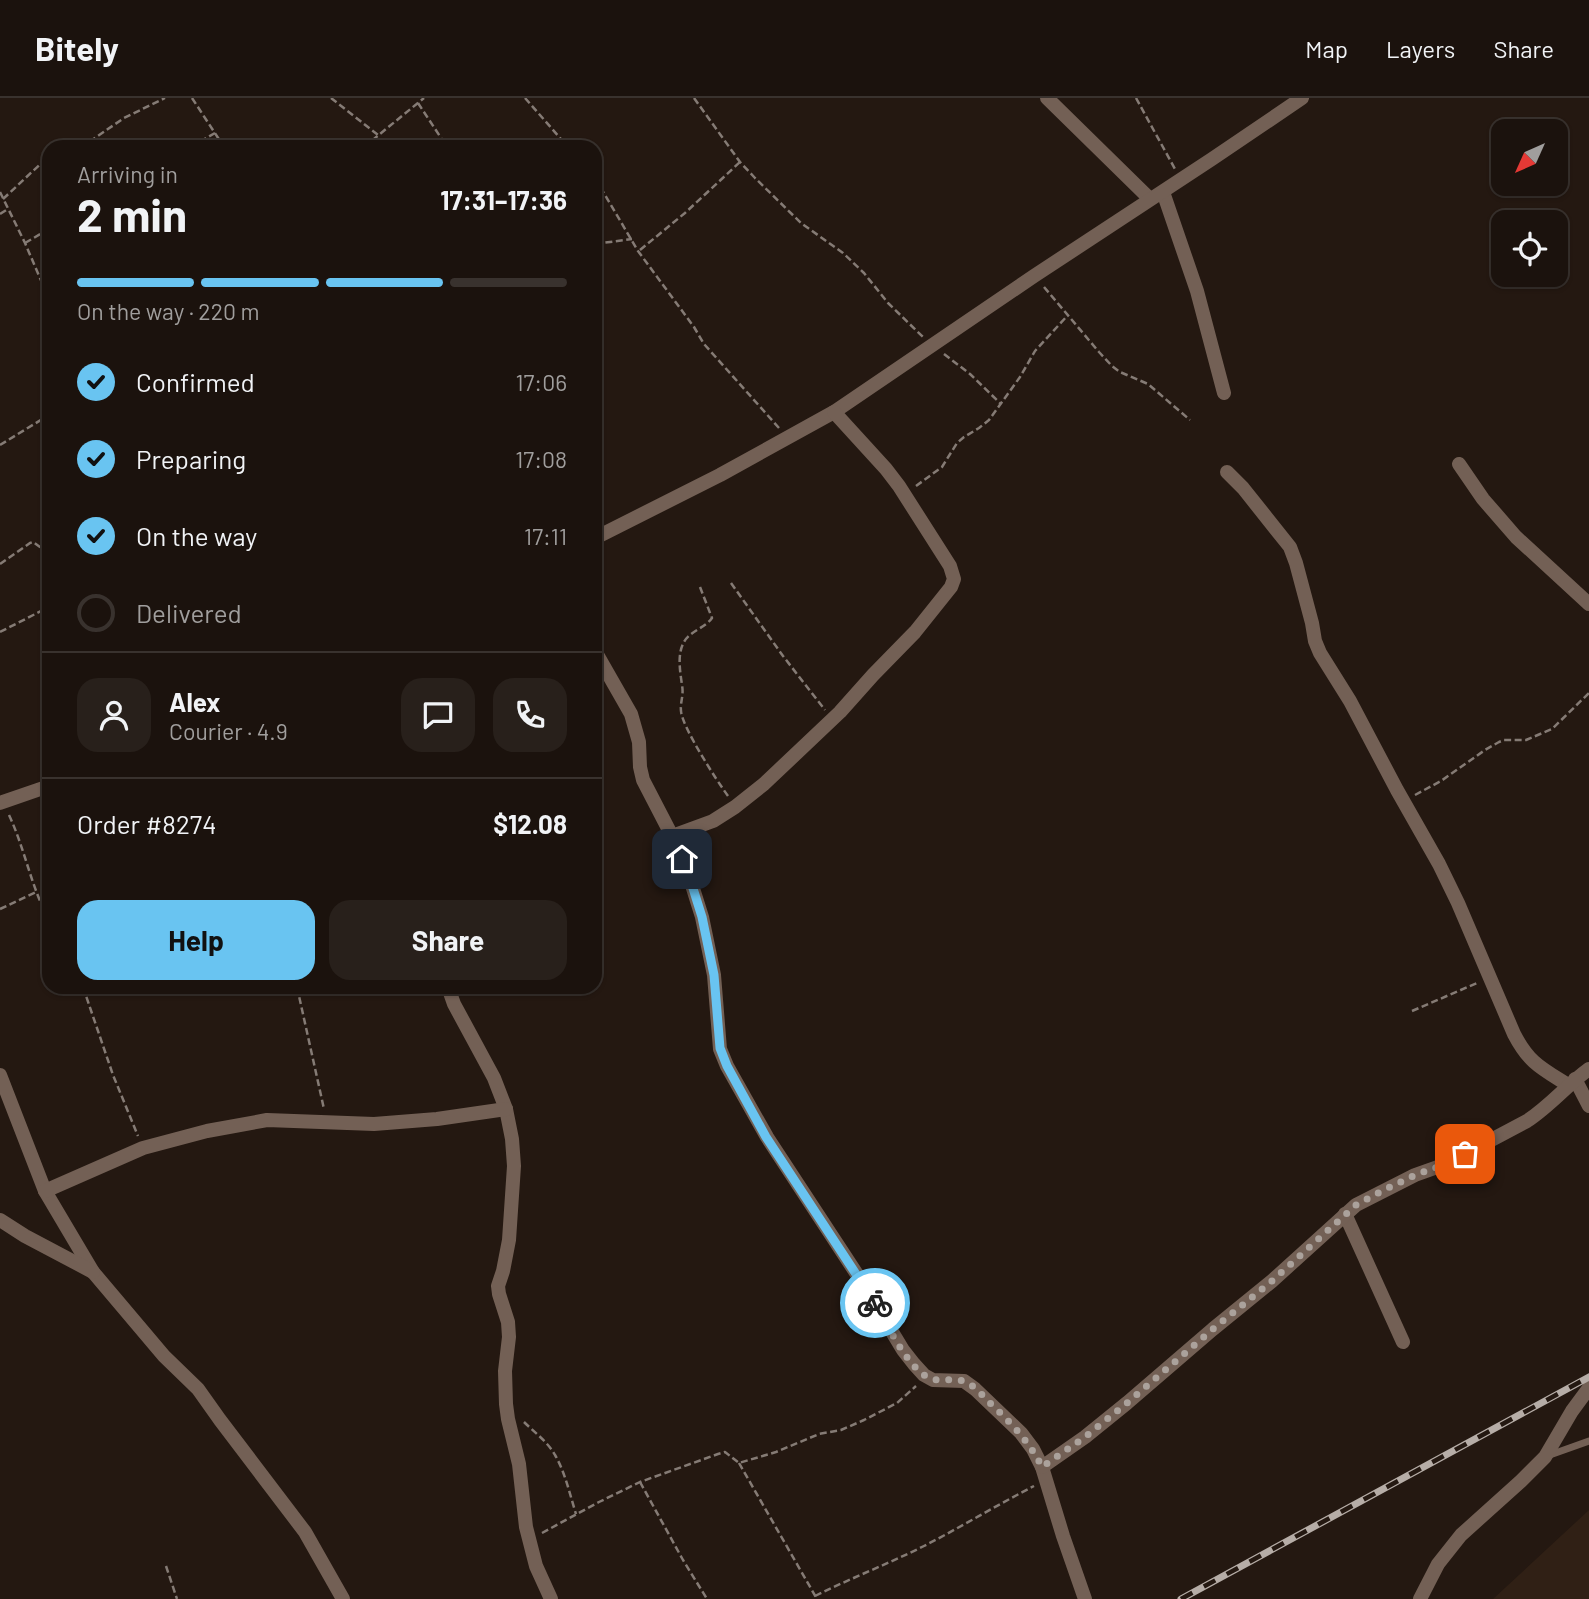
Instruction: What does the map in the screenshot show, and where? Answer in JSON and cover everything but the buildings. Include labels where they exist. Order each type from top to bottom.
[{"type":"street","points":[[1047,98],[1156,195],[1197,292],[1224,393]]},
{"type":"street","points":[[602,535],[677,498],[834,412],[1302,98]]},
{"type":"street","points":[[672,836],[713,821],[764,784],[832,719],[915,632],[951,587],[954,579],[950,566],[905,495],[886,469],[834,412]]},
{"type":"street","points":[[1459,464],[1483,499],[1516,537],[1589,604]]},
{"type":"street","points":[[1227,471],[1290,547],[1320,653],[1350,701],[1427,840],[1458,903],[1523,1051],[1536,1065],[1572,1082],[1589,1106]]},
{"type":"street","points":[[602,663],[631,714],[639,742],[643,780],[672,836],[702,917],[714,975],[720,1048],[727,1066],[766,1137],[914,1364],[933,1380],[964,1381],[1021,1433],[1033,1449],[1044,1473],[1085,1599]]},
{"type":"street","points":[[1,803],[42,788]]},
{"type":"street","points":[[450,994],[494,1078],[506,1109],[514,1152],[509,1240],[498,1286],[508,1322],[506,1404],[519,1464],[526,1527],[536,1566],[551,1599]]},
{"type":"street","points":[[1044,1473],[1272,1281],[1356,1205],[1415,1175],[1446,1164],[1527,1121],[1589,1069]]},
{"type":"street","points":[[0,1077],[45,1191],[93,1272],[164,1356],[198,1389],[304,1532],[343,1599]]},
{"type":"street","points":[[45,1191],[143,1148],[207,1131],[267,1120],[374,1124],[437,1119],[506,1109]]},
{"type":"street","points":[[1345,1214],[1403,1342]]},
{"type":"street","points":[[0,1220],[93,1272]]},
{"type":"street","points":[[1420,1599],[1438,1564],[1461,1535],[1545,1457],[1589,1388]]},
{"type":"lane","points":[[1545,1457],[1589,1441]]},
{"type":"path","points":[[92,140],[124,118],[165,98]]},
{"type":"path","points":[[192,98],[220,140]]},
{"type":"path","points":[[331,98],[378,135]]},
{"type":"path","points":[[372,140],[424,98]]},
{"type":"path","points":[[525,98],[562,140]]},
{"type":"path","points":[[694,98],[740,162],[801,223],[843,253],[864,272],[888,303],[931,345],[970,374],[1000,404]]},
{"type":"path","points":[[1136,98],[1181,180]]},
{"type":"path","points":[[418,103],[442,140]]},
{"type":"path","points":[[203,140],[215,133]]},
{"type":"path","points":[[638,251],[740,162]]},
{"type":"path","points":[[3,199],[42,163]]},
{"type":"path","points":[[602,190],[638,251],[704,344],[788,438]]},
{"type":"path","points":[[0,192],[42,283]]},
{"type":"path","points":[[0,214],[8,209]]},
{"type":"path","points":[[25,243],[42,233]]},
{"type":"path","points":[[602,243],[632,239]]},
{"type":"path","points":[[1034,276],[1112,366],[1148,384],[1190,419]]},
{"type":"path","points":[[905,495],[942,467],[957,443],[989,420],[1035,351],[1068,315]]},
{"type":"path","points":[[0,445],[42,419]]},
{"type":"path","points":[[0,564],[30,543],[33,542],[42,549]]},
{"type":"path","points":[[731,583],[832,719]]},
{"type":"path","points":[[700,587],[712,618],[685,639],[682,645],[680,655],[684,696],[681,715],[735,807]]},
{"type":"path","points":[[0,632],[42,611]]},
{"type":"path","points":[[1403,801],[1499,742],[1526,740],[1552,729],[1589,695]]},
{"type":"path","points":[[1,803],[21,842],[42,905]]},
{"type":"path","points":[[0,909],[36,892]]},
{"type":"path","points":[[1412,1011],[1489,978]]},
{"type":"path","points":[[85,994],[113,1075],[143,1148]]},
{"type":"path","points":[[299,994],[327,1122]]},
{"type":"path","points":[[739,1462],[776,1452],[864,1420],[897,1402],[927,1377]]},
{"type":"path","points":[[506,1404],[556,1456],[576,1514]]},
{"type":"path","points":[[529,1539],[640,1482],[725,1452],[739,1462],[816,1597],[850,1578],[928,1544],[1044,1473]]},
{"type":"path","points":[[640,1482],[682,1560],[707,1599]]},
{"type":"path","points":[[166,1566],[177,1599]]},
{"type":"shaded area","points":[[1589,1510],[1589,1599],[1493,1599]]},
{"type":"railway","points":[[1181,1599],[1589,1377]]},
{"type":"way so far","points":[[875,1303],[903,1350],[924,1375],[938,1381],[964,1381],[975,1389],[1021,1433],[1042,1467],[1127,1403],[1272,1281],[1356,1205],[1415,1175],[1465,1154]]},
{"type":"route","points":[[682,859],[702,917],[718,1003],[720,1048],[727,1066],[766,1137],[875,1303]]}]
